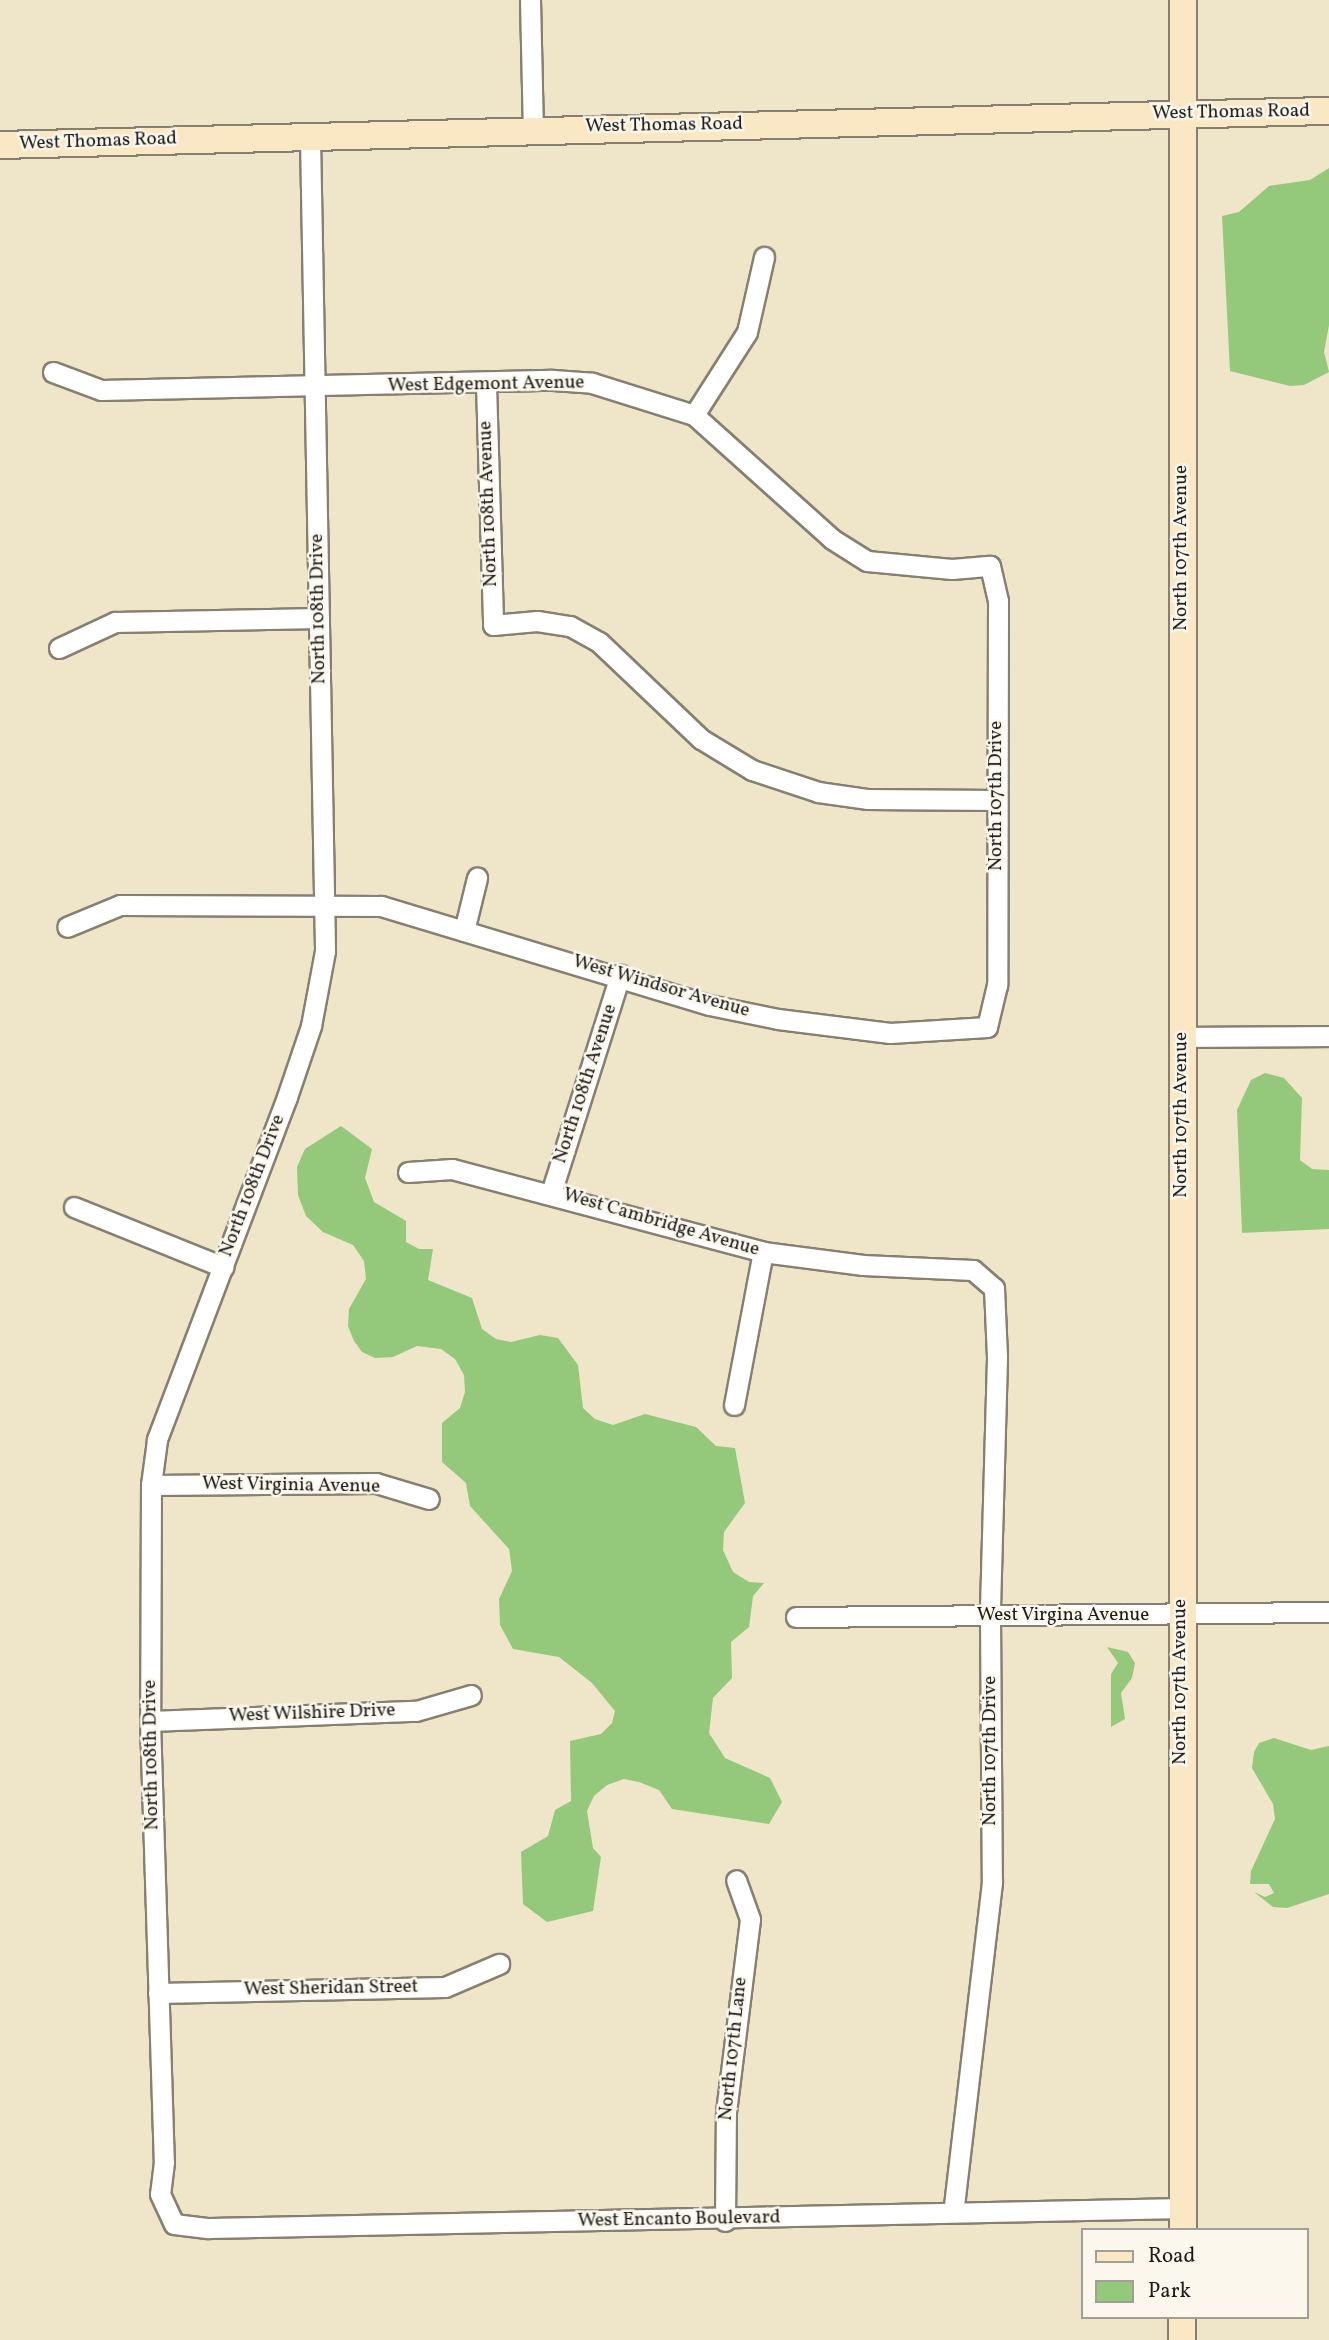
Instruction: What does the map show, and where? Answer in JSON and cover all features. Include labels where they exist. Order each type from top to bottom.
[{"type":"main road","name":"North 107th Avenue","points":[[1182,0],[1185,115],[1181,1616],[1183,2219]]},
{"type":"main road","name":"West Thomas Road","points":[[0,145],[533,128],[1329,111]]},
{"type":"main road","points":[[1182,2319],[1182,2340]]},
{"type":"street","points":[[530,0],[533,128]]},
{"type":"street","name":"North 108th Drive","points":[[174,2224],[160,2194],[164,2162],[150,1721],[151,1485],[157,1440],[169,1403],[223,1267],[311,1026],[325,951],[310,137]]},
{"type":"street","points":[[694,415],[747,332],[765,257]]},
{"type":"street","name":"West Edgemont Avenue","points":[[53,372],[101,390],[592,383],[694,415],[832,538],[867,561],[952,569],[990,566]]},
{"type":"street","name":"North 108th Avenue","points":[[486,384],[493,625],[559,625],[599,642],[701,739],[752,770],[818,792],[867,799],[996,800]]},
{"type":"street","name":"North 107th Drive","points":[[987,1027],[997,985],[999,601],[990,566]]},
{"type":"street","points":[[59,648],[115,622],[319,618]]},
{"type":"street","points":[[464,931],[477,878]]},
{"type":"street","name":"West Windsor Avenue","points":[[68,926],[120,905],[381,906],[620,975],[709,1005],[834,1029],[890,1033],[987,1027]]},
{"type":"street","name":"North 108th Avenue","points":[[551,1193],[620,975]]},
{"type":"street","points":[[1182,1037],[1329,1036]]},
{"type":"street","name":"West Cambridge Avenue","points":[[408,1172],[452,1169],[551,1193],[716,1242],[763,1252],[863,1265],[973,1270],[993,1288]]},
{"type":"street","points":[[74,1207],[223,1267]]},
{"type":"street","points":[[734,1405],[763,1252]]},
{"type":"street","name":"North 107th Drive","points":[[953,2212],[992,1882],[990,1616],[998,1358],[993,1288]]},
{"type":"street","name":"West Virginia Avenue","points":[[151,1485],[376,1483],[429,1499]]},
{"type":"street","name":"West Virgina Avenue","points":[[796,1617],[1181,1616],[1329,1612]]},
{"type":"street","name":"West Wilshire Drive","points":[[150,1721],[416,1711],[471,1695]]},
{"type":"street","name":"North 107th Lane","points":[[725,2221],[726,2112],[750,1919],[736,1880]]},
{"type":"street","name":"West Sheridan Street","points":[[158,1993],[445,1987],[499,1964]]},
{"type":"street","name":"West Encanto Boulevard","points":[[174,2224],[209,2228],[725,2221],[953,2212],[1183,2219]]},
{"type":"green space","points":[[1329,168],[1329,325],[1324,352],[1329,372],[1304,385],[1290,386],[1230,371],[1222,216],[1239,212],[1269,186],[1310,180]]},
{"type":"green space","points":[[1265,1073],[1284,1078],[1302,1098],[1300,1160],[1312,1169],[1329,1170],[1329,1229],[1242,1233],[1237,1110],[1251,1080]]},
{"type":"green space","points":[[341,1126],[372,1149],[365,1178],[374,1202],[406,1221],[406,1242],[419,1249],[433,1249],[428,1280],[472,1298],[482,1329],[496,1339],[511,1342],[540,1335],[558,1338],[578,1365],[583,1408],[595,1419],[613,1425],[645,1414],[696,1427],[716,1446],[735,1448],[745,1503],[724,1532],[723,1550],[733,1572],[749,1582],[764,1583],[753,1596],[749,1627],[731,1642],[732,1678],[713,1698],[709,1733],[725,1758],[770,1778],[782,1802],[769,1824],[672,1809],[659,1790],[639,1782],[624,1779],[607,1785],[594,1796],[587,1811],[593,1848],[601,1857],[593,1911],[547,1922],[523,1904],[521,1852],[548,1836],[555,1810],[571,1801],[570,1741],[601,1734],[612,1723],[615,1711],[592,1683],[559,1657],[513,1649],[500,1625],[499,1599],[512,1571],[509,1549],[470,1506],[466,1483],[442,1462],[442,1423],[460,1408],[465,1392],[464,1375],[455,1359],[441,1349],[417,1346],[393,1357],[375,1358],[362,1352],[354,1341],[348,1326],[349,1309],[366,1279],[364,1261],[353,1245],[323,1232],[306,1216],[298,1195],[297,1167],[305,1149]]},
{"type":"green space","points":[[1107,1647],[1128,1652],[1135,1663],[1132,1678],[1121,1693],[1125,1719],[1111,1727],[1111,1674],[1118,1663]]},
{"type":"green space","points":[[1274,1738],[1311,1750],[1329,1746],[1329,1894],[1287,1908],[1273,1907],[1254,1892],[1265,1897],[1274,1893],[1269,1884],[1250,1884],[1251,1871],[1275,1819],[1273,1804],[1252,1768],[1254,1752],[1259,1743]]}]
